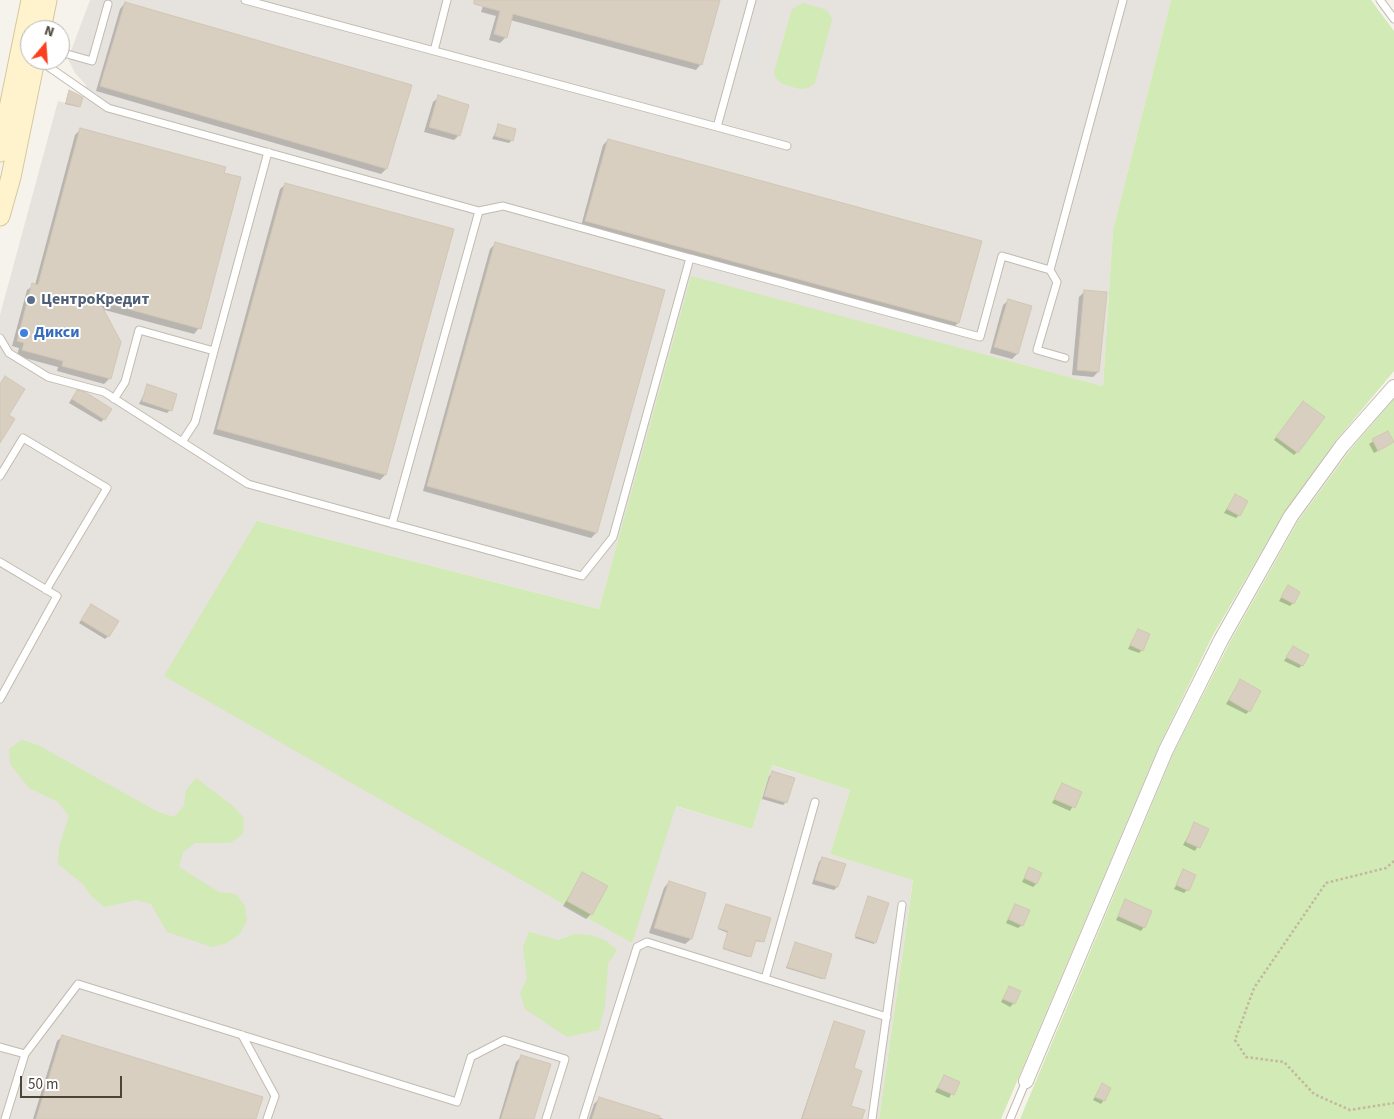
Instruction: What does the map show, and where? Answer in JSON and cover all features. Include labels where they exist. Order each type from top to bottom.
[{"type":"main road","points":[[31,0],[33,20]]},
{"type":"main road","points":[[43,20],[47,0]]},
{"type":"main road","points":[[0,152],[34,70]]},
{"type":"main road","points":[[0,216],[11,177],[35,70]]},
{"type":"street","points":[[1024,1084],[1166,750],[1221,640],[1291,516],[1342,446],[1394,387]]},
{"type":"lane","points":[[245,0],[788,146]]},
{"type":"lane","points":[[434,51],[448,0]]},
{"type":"lane","points":[[717,127],[752,0]]},
{"type":"lane","points":[[1050,270],[1123,0]]},
{"type":"lane","points":[[1380,0],[1394,19]]},
{"type":"lane","points":[[70,55],[92,61],[108,4]]},
{"type":"lane","points":[[49,70],[108,108],[479,211],[503,206],[980,337],[1002,256],[1050,270],[1057,282],[1037,350],[1065,358]]},
{"type":"lane","points":[[182,442],[196,422],[268,152]]},
{"type":"lane","points":[[392,524],[479,211]]},
{"type":"lane","points":[[0,338],[9,353],[48,377],[104,392],[248,484],[582,576],[613,537],[690,258]]},
{"type":"lane","points":[[114,399],[125,382],[139,330],[214,351]]},
{"type":"lane","points":[[0,476],[23,438],[107,488],[46,590]]},
{"type":"lane","points":[[0,562],[57,596],[0,699]]},
{"type":"lane","points":[[765,979],[815,802]]},
{"type":"lane","points":[[872,1119],[902,905]]},
{"type":"lane","points":[[583,1119],[638,947],[647,942],[887,1017]]},
{"type":"lane","points":[[5,1119],[25,1054],[78,984],[457,1102],[471,1057],[504,1040],[564,1060],[546,1119]]},
{"type":"lane","points":[[242,1035],[274,1096],[268,1119]]},
{"type":"lane","points":[[0,1046],[25,1054]]},
{"type":"lane","points":[[1010,1119],[1024,1084]]},
{"type":"path","points":[[1394,861],[1386,868],[1326,883],[1254,988],[1235,1040],[1246,1057],[1284,1062],[1314,1094],[1350,1110],[1394,1103]]},
{"type":"shaded area","points":[[90,0],[1171,0],[1113,230],[1103,386],[691,277],[599,609],[257,521],[631,943],[675,806],[752,829],[771,765],[850,790],[830,854],[913,879],[879,1119],[0,1119],[0,315],[58,101],[80,107],[86,85],[75,73],[70,63],[70,54]]},
{"type":"shaded area","points":[[757,0],[773,0],[753,73],[738,69]]},
{"type":"green space","points":[[1171,0],[1371,0],[1394,31],[1394,371],[1334,443],[1284,513],[1213,635],[1159,746],[1001,1119],[879,1119],[913,880],[830,854],[850,790],[772,765],[752,829],[676,806],[632,943],[164,676],[257,521],[599,609],[691,276],[1103,386],[1113,230]]},
{"type":"green space","points":[[803,3],[824,9],[829,13],[832,20],[815,83],[808,88],[800,89],[782,84],[776,78],[774,72],[792,9]]},
{"type":"green space","points":[[1394,399],[1394,1119],[1020,1119],[1174,752],[1230,642],[1298,521],[1350,450]]},
{"type":"green space","points":[[22,740],[38,745],[158,812],[174,817],[184,806],[186,790],[196,778],[233,806],[244,818],[243,834],[230,843],[195,843],[183,852],[179,867],[219,892],[236,894],[245,906],[247,920],[240,934],[227,943],[212,947],[167,932],[151,904],[136,900],[105,907],[92,897],[83,884],[58,864],[59,847],[69,816],[58,802],[29,788],[10,764],[9,749]]},
{"type":"green space","points":[[529,932],[559,940],[574,934],[590,935],[605,940],[617,950],[608,964],[605,1005],[599,1030],[567,1037],[525,1009],[520,993],[527,979],[523,947]]},
{"type":"building","points":[[474,0],[720,0],[702,65],[513,14],[507,38],[494,34],[500,11],[474,4]]},
{"type":"building","points":[[125,2],[412,85],[387,169],[100,86]]},
{"type":"building","points":[[69,90],[83,97],[80,107],[66,103]]},
{"type":"building","points":[[438,95],[469,105],[460,136],[429,127]]},
{"type":"building","points":[[498,124],[516,129],[513,141],[495,136]]},
{"type":"building","points":[[80,128],[226,167],[224,173],[241,177],[201,329],[99,301],[121,342],[111,379],[62,366],[63,361],[22,350],[24,343],[17,341],[32,283],[38,285]]},
{"type":"building","points":[[608,139],[982,241],[959,323],[585,221]]},
{"type":"building","points":[[285,183],[454,229],[386,475],[217,429]]},
{"type":"building","points":[[495,242],[665,290],[597,533],[427,486]]},
{"type":"building","points":[[1084,290],[1107,292],[1099,372],[1077,370]]},
{"type":"building","points":[[1008,299],[1032,306],[1018,354],[994,347]]},
{"type":"building","points":[[5,376],[25,389],[9,415],[15,419],[0,443],[0,384]]},
{"type":"building","points":[[147,384],[177,394],[172,411],[142,401]]},
{"type":"building","points":[[77,390],[85,392],[112,409],[105,420],[72,399]]},
{"type":"building","points":[[1303,401],[1325,417],[1298,453],[1276,437]]},
{"type":"building","points":[[1388,431],[1394,442],[1378,451],[1372,439]]},
{"type":"building","points":[[1235,494],[1248,501],[1240,516],[1227,509]]},
{"type":"building","points":[[1288,585],[1300,592],[1294,604],[1281,597]]},
{"type":"building","points":[[91,604],[119,621],[109,637],[81,620]]},
{"type":"building","points":[[1138,629],[1150,634],[1143,651],[1130,645]]},
{"type":"building","points":[[1293,646],[1309,655],[1303,666],[1286,657]]},
{"type":"building","points":[[1240,679],[1261,691],[1250,712],[1229,700]]},
{"type":"building","points":[[772,771],[795,778],[787,803],[764,796]]},
{"type":"building","points":[[1062,783],[1082,792],[1075,808],[1054,799]]},
{"type":"building","points":[[1194,822],[1209,829],[1200,848],[1186,842]]},
{"type":"building","points":[[822,857],[846,864],[838,887],[815,880]]},
{"type":"building","points":[[1029,867],[1042,873],[1037,884],[1024,878]]},
{"type":"building","points":[[1183,869],[1196,875],[1189,891],[1176,885]]},
{"type":"building","points":[[582,872],[608,886],[592,915],[567,901]]},
{"type":"building","points":[[669,881],[706,893],[692,939],[654,928]]},
{"type":"building","points":[[868,896],[889,903],[876,943],[855,936]]},
{"type":"building","points":[[1125,899],[1152,911],[1145,928],[1118,916]]},
{"type":"building","points":[[726,904],[771,918],[764,942],[756,940],[751,957],[723,948],[728,931],[718,928]]},
{"type":"building","points":[[1015,904],[1030,910],[1023,926],[1008,919]]},
{"type":"building","points":[[795,942],[832,954],[825,979],[787,967]]},
{"type":"building","points":[[1009,986],[1021,991],[1015,1004],[1003,999]]},
{"type":"building","points":[[834,1021],[865,1031],[854,1068],[862,1071],[851,1106],[865,1110],[862,1119],[802,1119]]},
{"type":"building","points":[[62,1035],[263,1097],[256,1119],[36,1119]]},
{"type":"building","points":[[521,1055],[551,1064],[534,1119],[501,1119]]},
{"type":"building","points":[[944,1075],[960,1082],[954,1095],[938,1088]]},
{"type":"building","points":[[1102,1083],[1111,1088],[1105,1101],[1095,1097]]},
{"type":"building","points":[[599,1097],[660,1116],[659,1119],[592,1119]]},
{"type":"place","name":"ЦентроКредит","points":[[31,300]]},
{"type":"place","name":"Дикси","points":[[24,333]]}]
